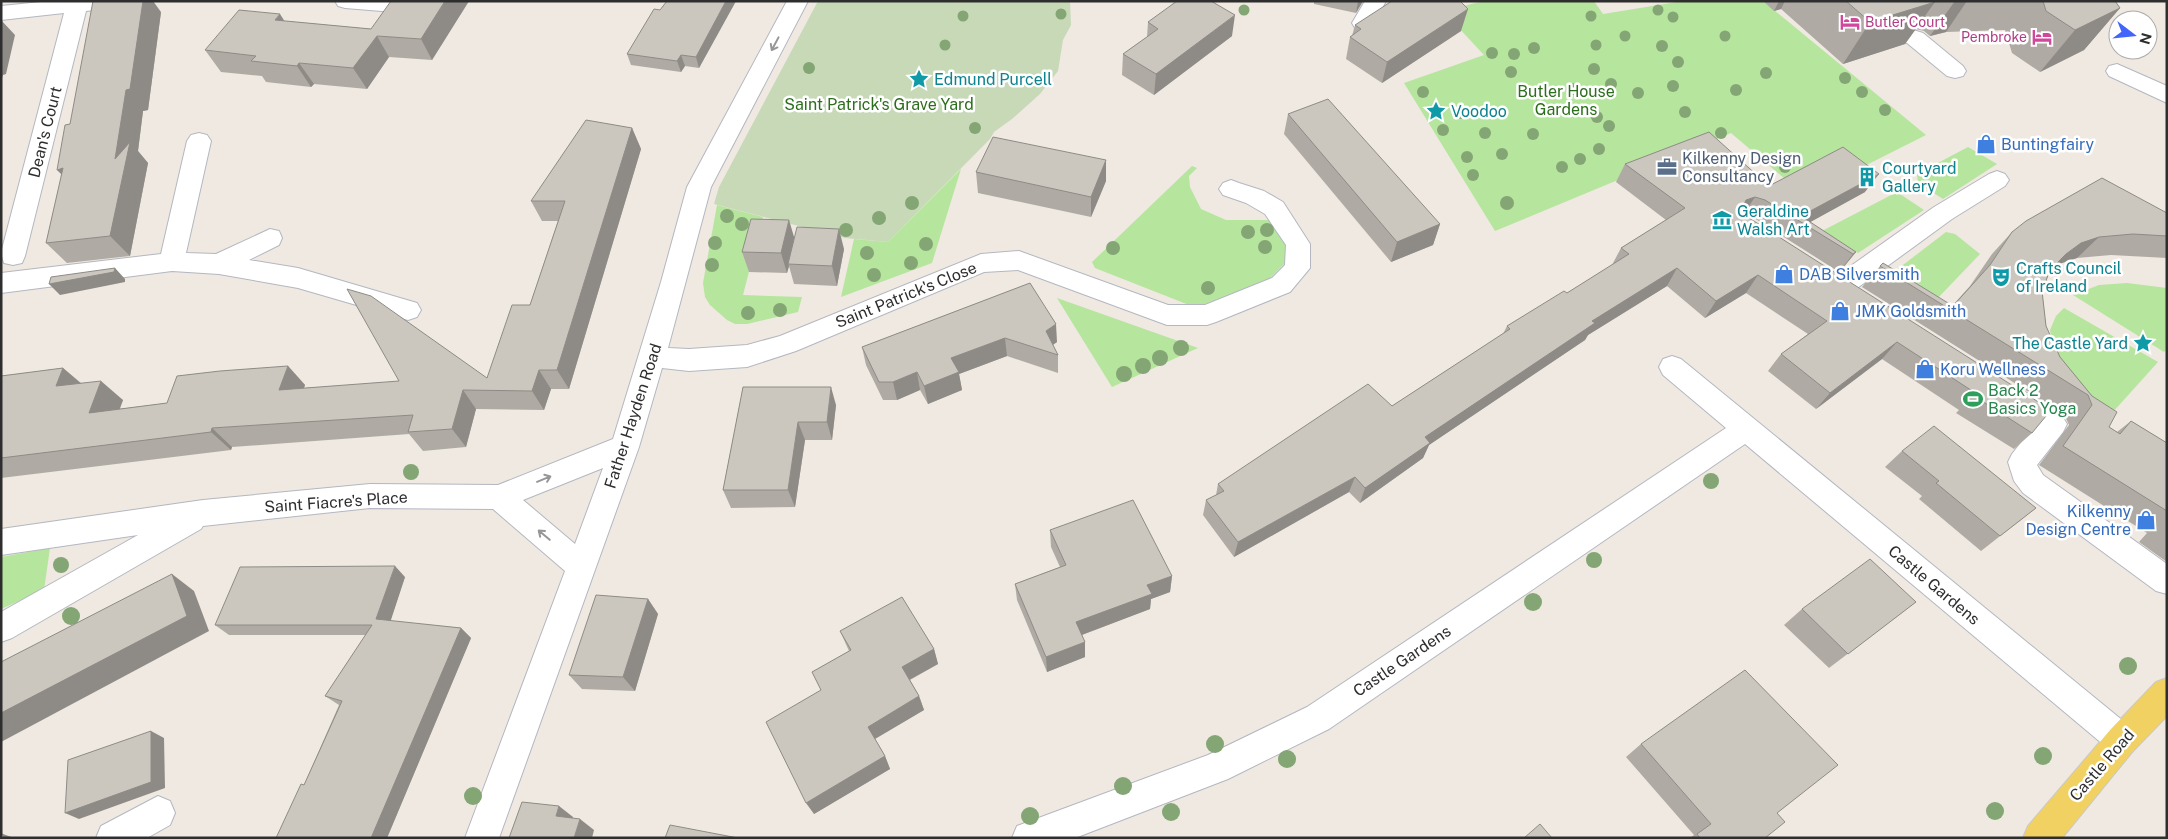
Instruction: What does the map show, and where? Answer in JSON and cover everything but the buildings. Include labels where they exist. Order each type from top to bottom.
[{"type":"main road","name":"Castle Road","points":[[2040,838],[2122,740],[2167,693]]},
{"type":"street","points":[[1,13],[121,1]]},
{"type":"street","points":[[345,1],[394,6]]},
{"type":"street","name":"Father Hayden Road","points":[[482,838],[625,447],[699,187],[798,1]]},
{"type":"street","points":[[1363,23],[1376,1]]},
{"type":"street","name":"Dean's Court","points":[[13,256],[76,7]]},
{"type":"street","points":[[1897,32],[1915,38],[1955,71]]},
{"type":"street","points":[[2117,71],[2167,96]]},
{"type":"street","points":[[172,262],[199,141]]},
{"type":"street","points":[[1816,272],[1850,294],[1943,213],[1997,180]]},
{"type":"street","name":"Saint Patrick's Close","points":[[652,356],[690,360],[747,356],[787,344],[981,263],[1020,260],[1167,315],[1207,315],[1281,285],[1297,268],[1298,244],[1274,208],[1255,196],[1230,189]]},
{"type":"street","points":[[218,264],[270,238]]},
{"type":"street","points":[[3,288],[172,262],[218,264],[298,278],[408,310]]},
{"type":"street","name":"Castle Gardens","points":[[1672,367],[2122,740]]},
{"type":"street","points":[[1994,386],[2053,424],[2022,462],[2024,472],[2033,484],[2167,581]]},
{"type":"street","name":"Castle Gardens","points":[[1029,838],[1216,768],[1318,718],[1746,429]]},
{"type":"street","name":"Saint Fiacre's Place","points":[[1,542],[203,513],[370,496],[499,497],[625,447]]},
{"type":"street","points":[[499,497],[581,567]]},
{"type":"street","name":"Saint Fiacre's Place","points":[[1,628],[203,513]]},
{"type":"street","points":[[112,838],[158,812]]},
{"type":"green space","name":"Saint Patrick's Grave Yard","points":[[818,1],[1070,1],[1071,25],[1063,40],[1058,71],[1040,94],[994,132],[990,139],[888,242],[845,238],[714,204],[719,187]]},
{"type":"green space","name":"Butler House Gardens","points":[[1484,1],[1594,1],[1603,14],[1683,1],[1763,1],[1926,135],[1805,196],[1731,133],[1495,231],[1404,83],[1484,55],[1443,11]]},
{"type":"green space","points":[[1968,147],[1997,164],[1943,199],[1918,183],[1917,174]]},
{"type":"green space","points":[[1192,166],[1197,168],[1189,176],[1190,187],[1201,209],[1226,220],[1268,220],[1279,225],[1286,245],[1285,263],[1269,279],[1205,304],[1189,305],[1095,268],[1092,262]]},
{"type":"green space","points":[[961,169],[932,263],[841,297],[854,239],[888,242]]},
{"type":"green space","points":[[1897,192],[1924,210],[1858,253],[1822,231]]},
{"type":"green space","points":[[717,205],[763,217],[743,295],[802,297],[798,312],[747,324],[735,324],[727,320],[710,305],[705,297],[703,283]]},
{"type":"green space","points":[[1946,232],[1955,234],[1980,254],[1935,301],[1886,278]]},
{"type":"green space","points":[[2127,283],[2167,288],[2167,349],[2164,352],[2073,295],[2099,285]]},
{"type":"green space","points":[[1057,298],[1198,348],[1112,387]]},
{"type":"green space","points":[[2064,308],[2158,362],[2112,413],[2083,394],[2054,353],[2050,330],[2056,316]]},
{"type":"green space","points":[[50,548],[44,590],[1,609],[1,557]]},
{"type":"place","name":"Butler Court","points":[[1850,22]]},
{"type":"place","name":"Pembroke","points":[[2042,37]]},
{"type":"place","name":"Edmund Purcell","points":[[919,79]]},
{"type":"place","name":"Voodoo","points":[[1436,111]]},
{"type":"place","name":"Buntingfairy","points":[[1986,144]]},
{"type":"place","name":"Kilkenny Design Consultancy","points":[[1667,167]]},
{"type":"place","name":"Courtyard Gallery","points":[[1867,177]]},
{"type":"place","name":"Geraldine Walsh Art","points":[[1722,220]]},
{"type":"place","name":"DAB Silversmith","points":[[1784,274]]},
{"type":"place","name":"Crafts Council of Ireland","points":[[2001,277]]},
{"type":"place","name":"JMK Goldsmith","points":[[1840,311]]},
{"type":"place","name":"The Castle Yard","points":[[2143,343]]},
{"type":"place","name":"Koru Wellness","points":[[1925,369]]},
{"type":"place","name":"Back 2 Basics Yoga","points":[[1973,399]]},
{"type":"place","name":"Kilkenny Design Centre","points":[[2146,520]]}]
